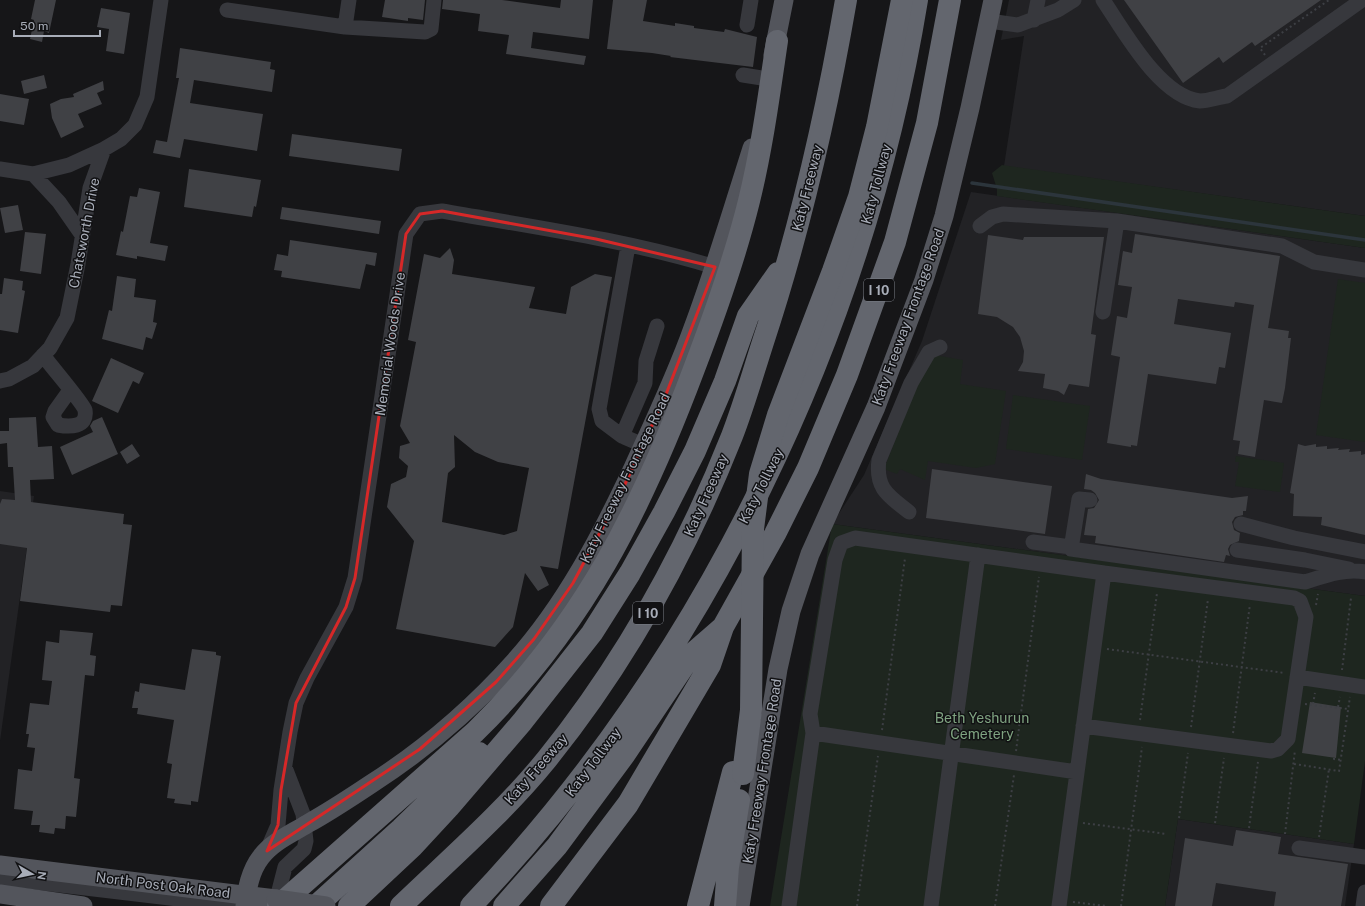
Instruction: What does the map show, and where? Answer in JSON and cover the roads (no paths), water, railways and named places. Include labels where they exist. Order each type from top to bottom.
[{"type":"highway","name":"Katy Freeway","points":[[401,906],[520,789],[545,761],[600,688],[633,639],[676,563],[733,434],[790,257],[824,118],[846,0]]},
{"type":"highway","points":[[725,906],[738,773],[741,705],[742,539],[748,480],[767,413],[841,218],[866,127],[890,0]]},
{"type":"highway","points":[[698,906],[738,773],[751,710],[753,529],[760,474],[778,415],[834,271],[859,197],[878,127],[902,0]]},
{"type":"highway","name":"Katy Tollway","points":[[472,906],[507,869],[552,816],[596,760],[637,702],[673,646],[720,564],[777,454],[825,342],[869,215],[897,103],[917,0]]},
{"type":"highway","name":"I 10","points":[[504,906],[557,846],[625,754],[692,654],[723,628],[808,468],[864,332],[895,242],[919,157],[935,86],[950,0]]},
{"type":"highway","points":[[275,900],[475,732],[500,707],[551,647],[597,580],[640,500],[682,401],[719,302],[749,201],[764,128],[777,41]]},
{"type":"highway","points":[[350,906],[402,856],[449,807],[567,667],[612,602],[654,530],[695,451],[725,380],[748,316],[790,257]]},
{"type":"highway","points":[[551,906],[628,804],[710,665],[723,628]]},
{"type":"highway","points":[[316,906],[401,829],[567,667]]},
{"type":"main road","name":"Katy Freeway Frontage Road","points":[[243,902],[253,869],[267,851],[404,762],[460,716],[515,661],[534,639],[573,583],[620,495],[644,445],[692,331],[715,268],[754,140],[777,41],[784,0]]},
{"type":"main road","name":"Katy Freeway Frontage Road","points":[[740,906],[778,669],[791,611],[810,554],[876,407],[924,280],[944,216],[970,108],[993,0]]},
{"type":"main road","name":"North Post Oak Road","points":[[0,865],[243,902],[275,900],[326,906]]},
{"type":"main road","points":[[0,894],[31,903],[83,906]]},
{"type":"street","points":[[0,169],[33,174],[69,165],[104,149],[121,139],[136,125],[147,97],[161,0]]},
{"type":"street","points":[[345,27],[349,0]]},
{"type":"street","points":[[228,10],[345,27],[425,32],[431,29],[434,0]]},
{"type":"street","points":[[747,25],[751,0]]},
{"type":"street","points":[[1034,20],[1038,0]]},
{"type":"street","points":[[989,21],[1018,25],[1058,10],[1074,0]]},
{"type":"street","points":[[1103,0],[1156,75],[1176,93],[1200,101],[1228,96],[1362,0]]},
{"type":"street","points":[[742,75],[768,79]]},
{"type":"street","name":"Chatsworth Drive","points":[[0,381],[9,379],[33,366],[50,348],[67,318],[90,188],[104,149]]},
{"type":"street","points":[[33,174],[59,202],[82,235]]},
{"type":"street","name":"Memorial Woods Drive","points":[[267,851],[278,825],[285,763],[296,703],[307,678],[346,607],[355,578],[406,234],[420,214],[442,211],[628,246],[689,259],[715,268]]},
{"type":"street","points":[[980,226],[992,217],[1003,214],[1117,221],[1282,246],[1314,262],[1365,270]]},
{"type":"street","points":[[1103,312],[1117,221]]},
{"type":"street","points":[[628,246],[599,409],[602,421],[622,436],[644,445]]},
{"type":"street","points":[[622,436],[646,383],[646,361],[657,326]]},
{"type":"street","points":[[909,512],[883,490],[878,470],[879,460],[911,383],[929,352],[940,347]]},
{"type":"street","points":[[43,356],[70,390]]},
{"type":"street","points":[[1071,547],[1079,499],[1090,500]]},
{"type":"street","points":[[1241,524],[1294,538],[1365,552]]},
{"type":"street","points":[[789,906],[813,733],[810,714],[835,560],[841,544],[855,538],[1294,598],[1300,601],[1304,608],[1306,617],[1295,676],[1288,739],[1278,750],[1083,726]]},
{"type":"street","points":[[1033,542],[1305,582],[1327,575],[1360,571]]},
{"type":"street","points":[[1238,547],[1306,556],[1360,571]]},
{"type":"street","points":[[1306,556],[1346,548]]},
{"type":"street","points":[[930,906],[952,754],[978,555]]},
{"type":"street","points":[[1063,903],[1077,772],[1104,573]]},
{"type":"street","points":[[1295,676],[1365,687]]},
{"type":"street","points":[[813,733],[1077,772]]},
{"type":"street","name":"Memorial Woods Drive","points":[[275,900],[285,867],[306,845],[303,814],[288,778],[285,763]]},
{"type":"street","points":[[1299,848],[1365,857]]},
{"type":"street","points":[[0,878],[243,902]]},
{"type":"street","points":[[1363,906],[1365,892]]},
{"type":"waterway","points":[[972,183],[1365,240]]},
{"type":"park label","name":"Beth Yeshurun Cemetery","points":[[982,726]]}]
